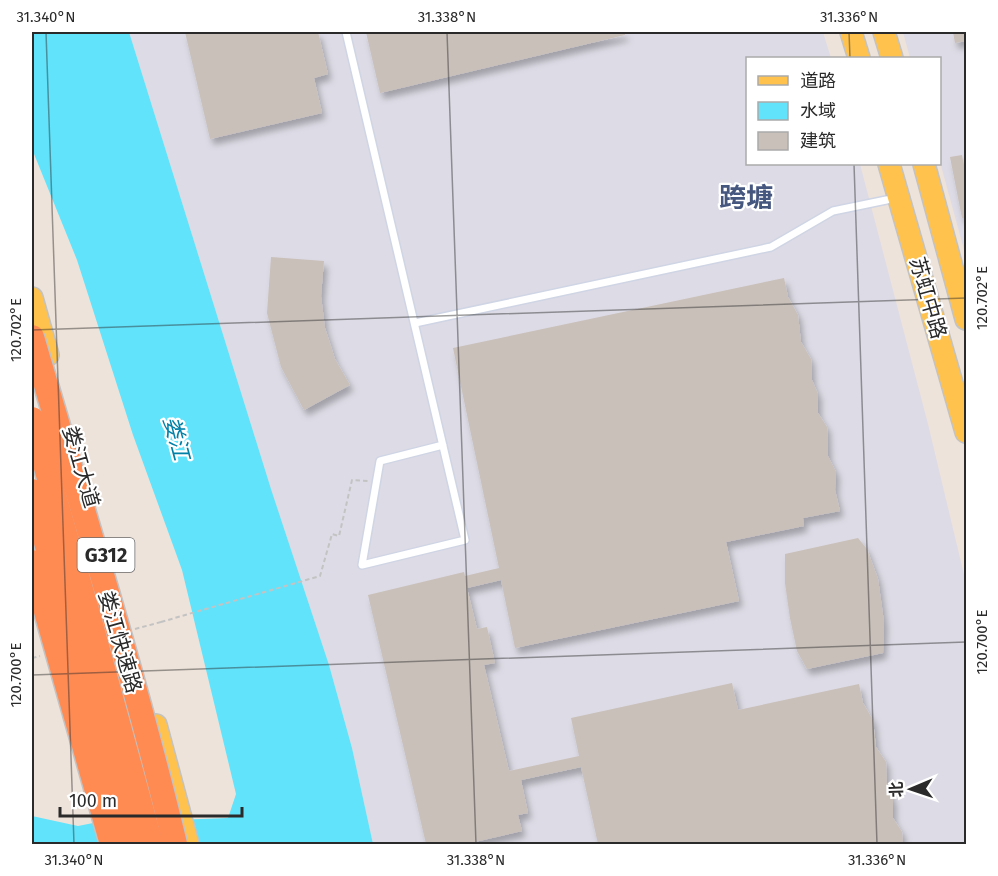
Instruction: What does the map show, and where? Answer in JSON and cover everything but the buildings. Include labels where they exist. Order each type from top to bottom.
[{"type":"highway","name":"娄江快速路","points":[[32,337],[112,612],[159,780],[174,844]]},
{"type":"highway","name":"娄江快速路","points":[[32,420],[151,844]]},
{"type":"highway","points":[[32,491],[68,623],[119,791],[132,844]]},
{"type":"highway","points":[[32,562],[112,844]]},
{"type":"main road","points":[[851,32],[859,57]]},
{"type":"main road","points":[[884,32],[892,57]]},
{"type":"main road","name":"苏虹中路","points":[[889,165],[966,425]]},
{"type":"main road","name":"苏虹中路","points":[[924,165],[966,320]]},
{"type":"main road","name":"娄江大道","points":[[32,298],[168,766],[188,844]]},
{"type":"main road","name":"G312","points":[[32,457],[80,620],[139,844]]},
{"type":"lane","points":[[346,32],[415,323],[465,540],[362,565],[380,461],[443,445]]},
{"type":"lane","points":[[415,323],[771,247],[833,211],[899,197]]},
{"type":"path","points":[[161,622],[320,576],[332,534],[339,536],[352,480],[376,482]]},
{"type":"shaded area","points":[[129,32],[823,32],[831,57],[746,57],[746,165],[860,165],[928,424],[966,583],[966,844],[373,844],[352,748],[329,665],[271,489]]},
{"type":"shaded area","points":[[903,32],[966,32],[966,257],[941,165],[941,57],[910,57]]},
{"type":"water","name":"娄江","points":[[32,32],[129,32],[271,489],[329,665],[352,748],[373,844],[32,844],[32,816],[78,826],[93,823],[228,818],[236,794],[182,570],[133,435],[77,260],[32,149]]},
{"type":"district","name":"跨塘","points":[[746,198]]}]
